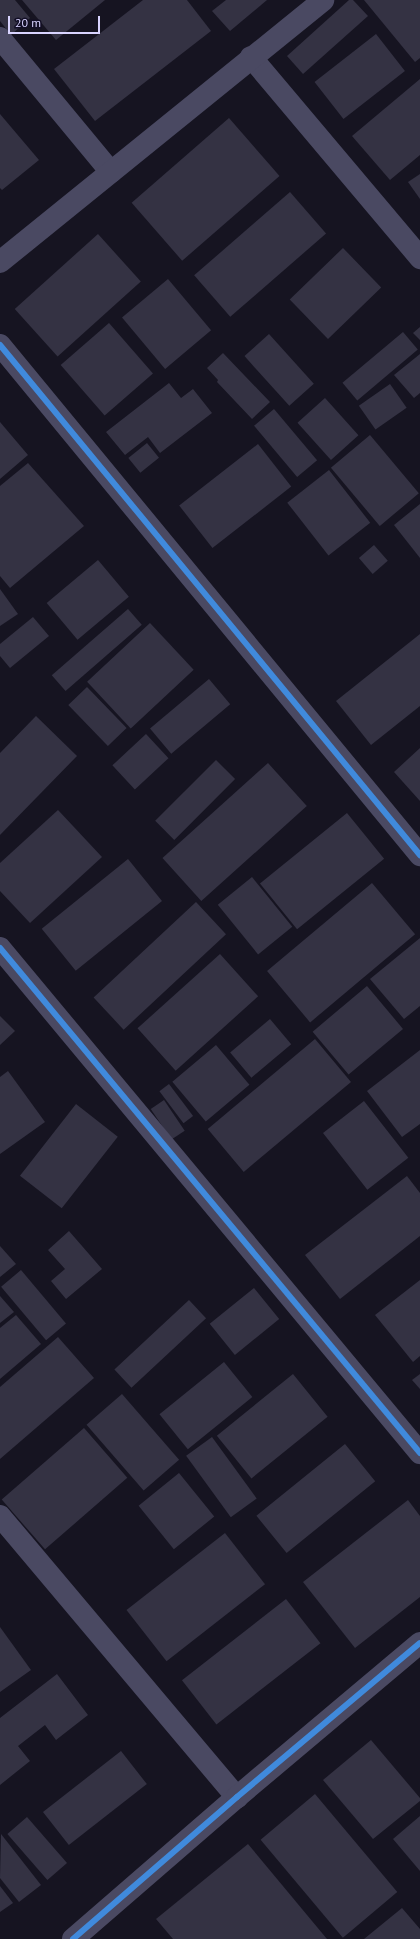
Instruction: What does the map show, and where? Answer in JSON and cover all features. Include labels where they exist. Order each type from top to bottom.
[{"type":"street","points":[[0,262],[323,0]]},
{"type":"street","points":[[0,38],[110,172]]},
{"type":"street","points":[[251,57],[420,258]]},
{"type":"street","points":[[0,344],[420,855]]},
{"type":"street","points":[[0,948],[420,1453]]},
{"type":"street","points":[[0,1516],[236,1798]]},
{"type":"street","points":[[73,1939],[236,1798],[420,1643]]},
{"type":"building","points":[[0,0],[15,0],[30,18],[11,35],[0,21]]},
{"type":"building","points":[[22,0],[105,0],[56,40]]},
{"type":"building","points":[[143,0],[187,0],[211,31],[95,121],[54,69]]},
{"type":"building","points":[[226,0],[267,0],[230,31],[212,11]]},
{"type":"building","points":[[349,0],[353,0],[368,16],[303,74],[287,56]]},
{"type":"building","points":[[364,0],[420,0],[420,58],[415,62]]},
{"type":"building","points":[[376,34],[405,71],[343,119],[315,82]]},
{"type":"building","points":[[420,79],[420,155],[390,180],[352,136]]},
{"type":"building","points":[[0,114],[39,160],[2,190],[0,188]]},
{"type":"building","points":[[229,118],[280,176],[182,261],[132,203]]},
{"type":"building","points":[[420,174],[420,199],[408,182]]},
{"type":"building","points":[[290,192],[326,234],[230,317],[194,275]]},
{"type":"building","points":[[98,234],[141,282],[58,357],[15,309]]},
{"type":"building","points":[[343,248],[381,288],[328,339],[290,299]]},
{"type":"building","points":[[168,279],[211,330],[165,369],[122,318]]},
{"type":"building","points":[[109,323],[153,374],[105,416],[61,365]]},
{"type":"building","points":[[420,327],[420,340],[413,333]]},
{"type":"building","points":[[403,332],[418,350],[357,400],[342,383]]},
{"type":"building","points":[[269,334],[314,384],[289,406],[244,356]]},
{"type":"building","points":[[223,353],[270,402],[252,419],[217,382],[218,380],[207,368]]},
{"type":"building","points":[[420,354],[420,393],[414,398],[394,375]]},
{"type":"building","points":[[169,383],[181,398],[193,389],[212,413],[160,453],[148,437],[125,455],[106,432]]},
{"type":"building","points":[[390,384],[407,408],[376,430],[359,406]]},
{"type":"building","points":[[325,398],[358,435],[331,460],[298,423]]},
{"type":"building","points":[[274,409],[317,460],[297,477],[254,426]]},
{"type":"building","points":[[0,422],[28,455],[0,479]]},
{"type":"building","points":[[370,435],[419,493],[380,526],[331,468]]},
{"type":"building","points":[[147,443],[159,458],[140,473],[128,458]]},
{"type":"building","points":[[258,444],[291,487],[212,548],[179,506]]},
{"type":"building","points":[[28,463],[84,526],[10,588],[0,576],[0,486]]},
{"type":"building","points":[[329,470],[370,523],[328,555],[287,503]]},
{"type":"building","points":[[420,504],[420,558],[394,525]]},
{"type":"building","points":[[374,545],[388,561],[373,574],[359,558]]},
{"type":"building","points":[[98,560],[129,597],[78,640],[47,603]]},
{"type":"building","points":[[0,589],[18,614],[0,626]]},
{"type":"building","points":[[128,609],[142,625],[66,691],[52,675]]},
{"type":"building","points":[[33,617],[49,636],[10,668],[0,656],[0,644]]},
{"type":"building","points":[[150,623],[194,670],[131,728],[87,682]]},
{"type":"building","points":[[420,634],[420,706],[371,745],[336,701]]},
{"type":"building","points":[[209,679],[230,704],[171,754],[150,728]]},
{"type":"building","points":[[87,687],[127,728],[108,746],[68,705]]},
{"type":"building","points":[[36,716],[77,756],[0,835],[0,753]]},
{"type":"building","points":[[146,734],[169,758],[135,790],[112,765]]},
{"type":"building","points":[[420,748],[420,801],[394,772]]},
{"type":"building","points":[[216,760],[235,779],[174,840],[155,821]]},
{"type":"building","points":[[268,763],[307,806],[201,901],[162,858]]},
{"type":"building","points":[[58,810],[102,857],[30,923],[0,891],[0,863]]},
{"type":"building","points":[[347,813],[384,859],[297,929],[260,883]]},
{"type":"building","points":[[128,859],[162,901],[76,971],[42,929]]},
{"type":"building","points":[[252,877],[292,927],[258,954],[218,905]]},
{"type":"building","points":[[372,883],[415,934],[310,1022],[267,971]]},
{"type":"building","points":[[196,902],[226,934],[124,1030],[94,997]]},
{"type":"building","points":[[420,938],[420,1006],[404,1019],[370,979]]},
{"type":"building","points":[[220,954],[258,996],[176,1071],[138,1028]]},
{"type":"building","points":[[367,986],[403,1029],[349,1075],[313,1032]]},
{"type":"building","points":[[0,1016],[15,1031],[0,1045]]},
{"type":"building","points":[[270,1019],[291,1044],[251,1078],[230,1052]]},
{"type":"building","points":[[315,1039],[351,1082],[244,1172],[208,1129]]},
{"type":"building","points":[[216,1045],[249,1085],[206,1121],[172,1082]]},
{"type":"building","points":[[420,1050],[420,1124],[402,1137],[367,1091]]},
{"type":"building","points":[[8,1071],[45,1122],[0,1154],[0,1077]]},
{"type":"building","points":[[169,1084],[193,1116],[183,1123],[159,1091]]},
{"type":"building","points":[[164,1100],[185,1131],[171,1140],[151,1109]]},
{"type":"building","points":[[364,1101],[408,1158],[367,1190],[323,1133]]},
{"type":"building","points":[[76,1104],[118,1137],[62,1208],[20,1176]]},
{"type":"building","points":[[407,1176],[420,1193],[420,1236],[340,1299],[305,1255]]},
{"type":"building","points":[[69,1231],[102,1269],[66,1299],[51,1281],[65,1269],[48,1250]]},
{"type":"building","points":[[0,1246],[16,1264],[0,1277]]},
{"type":"building","points":[[21,1270],[66,1324],[46,1340],[1,1287]]},
{"type":"building","points":[[420,1280],[420,1356],[413,1362],[375,1315]]},
{"type":"building","points":[[254,1288],[279,1319],[235,1355],[210,1324]]},
{"type":"building","points":[[0,1296],[14,1312],[0,1323]]},
{"type":"building","points":[[189,1300],[206,1318],[131,1388],[114,1370]]},
{"type":"building","points":[[16,1315],[41,1344],[0,1379],[0,1328]]},
{"type":"building","points":[[58,1337],[94,1378],[0,1459],[0,1387]]},
{"type":"building","points":[[224,1362],[252,1397],[188,1449],[159,1414]]},
{"type":"building","points":[[293,1374],[328,1417],[251,1478],[217,1436]]},
{"type":"building","points":[[420,1374],[420,1389],[412,1380]]},
{"type":"building","points":[[122,1394],[179,1460],[144,1490],[87,1425]]},
{"type":"building","points":[[84,1428],[127,1478],[45,1549],[2,1500]]},
{"type":"building","points":[[212,1437],[257,1498],[231,1517],[186,1456]]},
{"type":"building","points":[[345,1444],[375,1481],[287,1553],[256,1516]]},
{"type":"building","points":[[179,1473],[214,1517],[174,1549],[139,1506]]},
{"type":"building","points":[[408,1500],[420,1516],[420,1597],[355,1648],[303,1582]]},
{"type":"building","points":[[225,1533],[265,1584],[167,1661],[126,1610]]},
{"type":"building","points":[[286,1599],[320,1643],[216,1724],[182,1680]]},
{"type":"building","points":[[0,1627],[31,1670],[0,1692]]},
{"type":"building","points":[[57,1674],[88,1715],[56,1740],[45,1725],[18,1746],[30,1761],[0,1785],[0,1718]]},
{"type":"building","points":[[371,1740],[420,1798],[420,1801],[373,1839],[323,1780]]},
{"type":"building","points":[[121,1751],[147,1784],[69,1845],[43,1812]]},
{"type":"building","points":[[315,1794],[397,1892],[343,1938],[261,1840]]},
{"type":"building","points":[[420,1816],[420,1871],[393,1839]]},
{"type":"building","points":[[27,1817],[67,1863],[47,1880],[7,1834]]},
{"type":"building","points":[[1,1834],[41,1885],[19,1902],[0,1878]]},
{"type":"building","points":[[248,1844],[327,1939],[173,1939],[156,1919]]},
{"type":"building","points":[[0,1886],[13,1903],[0,1912]]},
{"type":"building","points":[[402,1908],[420,1929],[420,1939],[364,1939]]},
{"type":"cycle path","points":[[0,345],[420,855]]},
{"type":"cycle path","points":[[0,948],[420,1453]]},
{"type":"cycle path","points":[[73,1939],[237,1797],[420,1643]]}]
